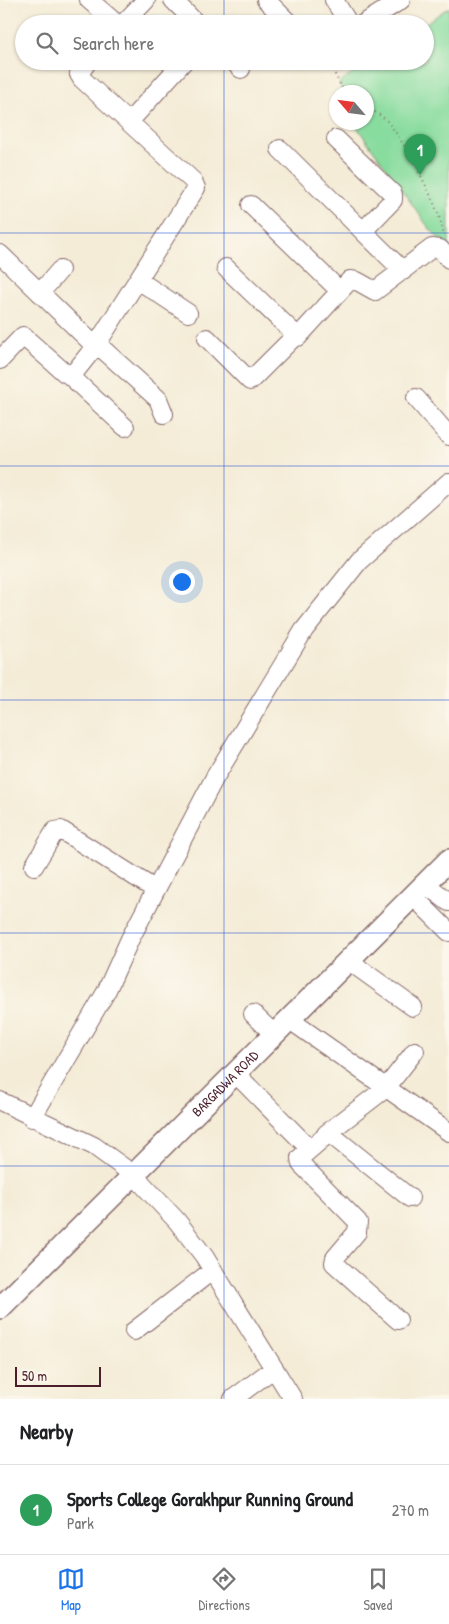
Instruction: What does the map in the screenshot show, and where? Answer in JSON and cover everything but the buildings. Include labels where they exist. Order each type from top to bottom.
[{"type":"main road","name":"BARGADWA ROAD","points":[[0,1308],[449,860]]},
{"type":"street","points":[[89,0],[106,15]]},
{"type":"street","points":[[132,15],[146,0]]},
{"type":"street","points":[[173,0],[188,15]]},
{"type":"street","points":[[266,0],[281,15]]},
{"type":"street","points":[[334,0],[343,15]]},
{"type":"street","points":[[377,15],[401,0]]},
{"type":"street","points":[[68,374],[74,373],[96,345],[196,188],[193,181],[82,79],[79,74],[81,70]]},
{"type":"street","points":[[129,122],[176,70]]},
{"type":"street","points":[[336,139],[393,194],[393,200],[363,232]]},
{"type":"street","points":[[280,149],[403,271]]},
{"type":"street","points":[[251,205],[340,291]]},
{"type":"street","points":[[207,338],[250,381],[295,336],[300,336],[353,279],[375,291],[432,248],[444,254]]},
{"type":"street","points":[[0,254],[96,345],[158,399],[164,414]]},
{"type":"street","points":[[226,268],[295,336]]},
{"type":"street","points":[[40,293],[60,270]]},
{"type":"street","points":[[138,280],[188,312]]},
{"type":"street","points":[[2,354],[18,338],[26,337],[125,427]]},
{"type":"street","points":[[416,398],[449,436]]},
{"type":"street","points":[[32,1118],[106,992],[156,890],[215,777],[321,607],[359,561],[449,482]]},
{"type":"street","points":[[34,866],[56,831],[61,830],[156,890]]},
{"type":"street","points":[[419,890],[449,902]]},
{"type":"street","points":[[419,890],[449,932]]},
{"type":"street","points":[[349,961],[413,1007]]},
{"type":"street","points":[[253,1014],[275,1035]]},
{"type":"street","points":[[290,1020],[386,1088],[446,1126]]},
{"type":"street","points":[[398,1320],[334,1263],[335,1258],[357,1232],[358,1222],[301,1164],[300,1158],[326,1134],[386,1088],[415,1050]]},
{"type":"street","points":[[236,1074],[310,1149]]},
{"type":"street","points":[[0,1101],[32,1118],[94,1146],[134,1175],[191,1238],[293,1399]]},
{"type":"street","points":[[326,1134],[332,1135],[410,1198]]},
{"type":"street","points":[[134,1331],[213,1270]]},
{"type":"street","points":[[233,1399],[273,1369]]},
{"type":"path","points":[[333,70],[340,85]]},
{"type":"path","points":[[374,112],[384,118],[390,125],[440,214],[444,254]]},
{"type":"green space","points":[[449,7],[449,249],[429,228],[359,130],[374,130],[374,85],[340,85],[339,83],[357,70],[434,70],[434,18]]},
{"type":"place","name":"Sports College Gorakhpur Running Ground","points":[[420,175]]}]
